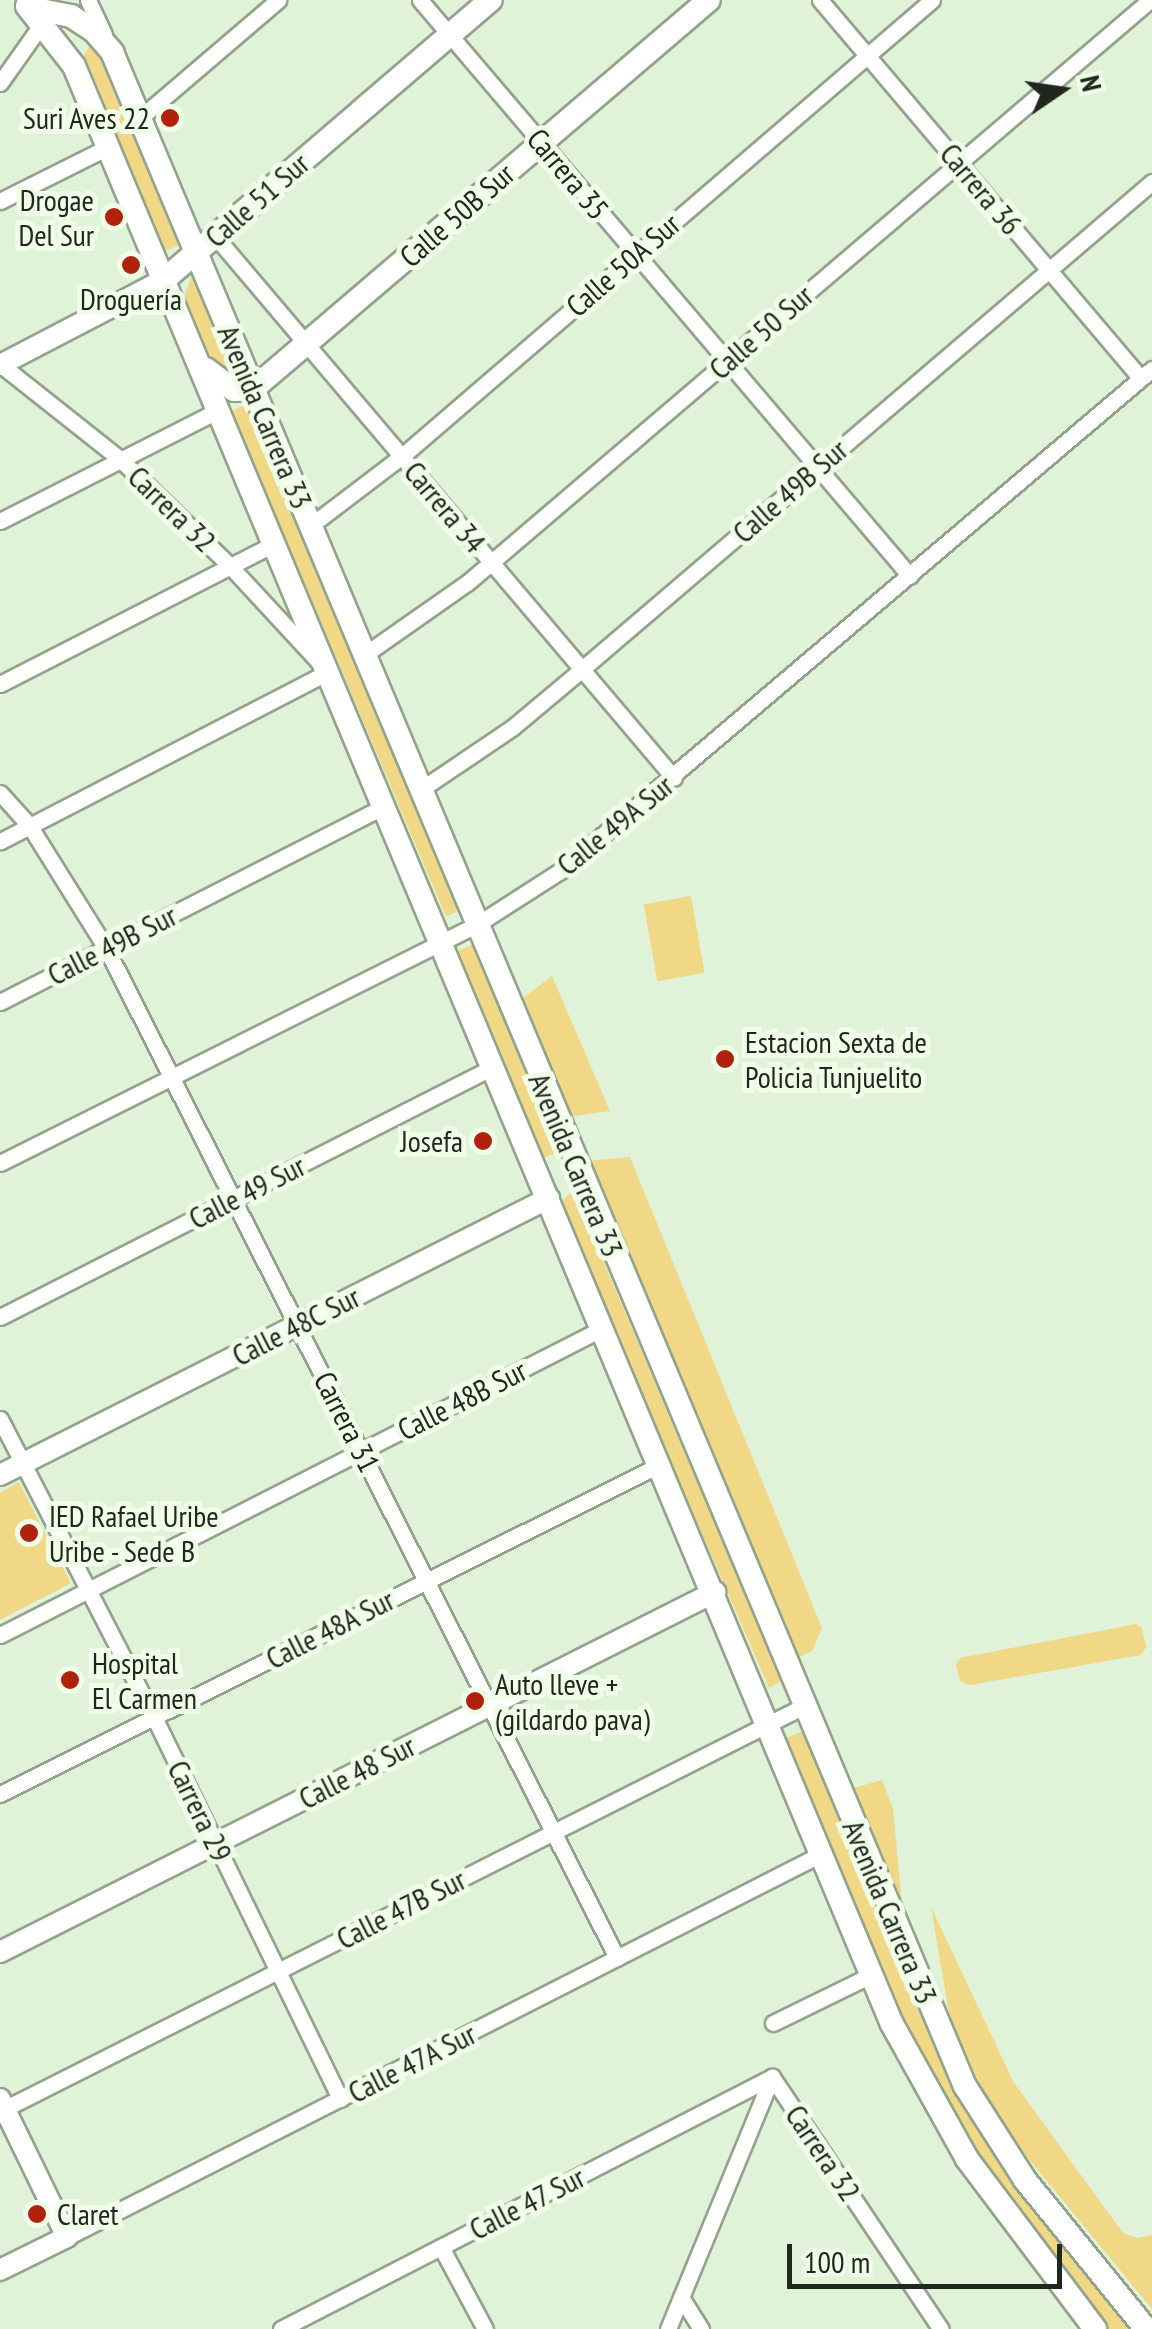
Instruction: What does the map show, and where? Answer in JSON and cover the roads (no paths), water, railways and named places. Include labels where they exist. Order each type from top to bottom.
[{"type":"main road","name":"Calle 51 Sur","points":[[165,279],[492,0]]},
{"type":"main road","name":"Calle 50B Sur","points":[[254,389],[708,0]]},
{"type":"main road","name":"Avenida Carrera 33","points":[[39,8],[83,23],[112,52],[802,1707],[917,1980],[977,2109],[1036,2193],[1146,2329]]},
{"type":"main road","name":"Avenida Carrera 33","points":[[39,8],[74,66],[165,279],[770,1723],[871,1974],[939,2116],[994,2198],[1095,2329]]},
{"type":"main road","points":[[200,363],[226,386],[254,389]]},
{"type":"main road","points":[[549,1198],[572,1156]]},
{"type":"street","points":[[88,0],[112,52]]},
{"type":"street","points":[[140,118],[278,0]]},
{"type":"street","name":"Carrera 35","points":[[420,0],[910,576]]},
{"type":"street","name":"Carrera 36","points":[[820,0],[1049,270],[1147,373]]},
{"type":"street","name":"Calle 50A Sur","points":[[310,526],[402,456],[932,0]]},
{"type":"street","name":"Calle 50 Sur","points":[[364,655],[492,562],[1150,0]]},
{"type":"street","points":[[0,84],[39,8]]},
{"type":"street","points":[[0,201],[108,147]]},
{"type":"street","name":"Calle 49B Sur","points":[[420,790],[512,727],[582,669],[1152,182]]},
{"type":"street","name":"Carrera 34","points":[[215,236],[674,778]]},
{"type":"street","name":"Calle 51 Sur","points":[[0,365],[165,279]]},
{"type":"street","name":"Carrera 32","points":[[0,365],[121,460],[230,566],[328,672]]},
{"type":"street","name":"Calle 49A Sur","points":[[0,1163],[476,924],[560,871],[1147,373]]},
{"type":"street","points":[[0,522],[219,410]]},
{"type":"street","points":[[0,684],[274,543]]},
{"type":"street","points":[[0,840],[328,672]]},
{"type":"street","name":"Carrera 31","points":[[0,793],[29,826],[106,948],[617,1958]]},
{"type":"street","name":"Calle 49B Sur","points":[[0,1002],[384,806]]},
{"type":"street","name":"Calle 49 Sur","points":[[0,1317],[493,1067]]},
{"type":"street","name":"Calle 48C Sur","points":[[0,1475],[549,1198]]},
{"type":"street","name":"Calle 48B Sur","points":[[0,1635],[603,1328]]},
{"type":"street","name":"Carrera 29","points":[[0,1419],[154,1717],[340,2099]]},
{"type":"street","name":"Calle 48A Sur","points":[[0,1794],[660,1464]]},
{"type":"street","name":"Calle 48 Sur","points":[[0,1952],[714,1592]]},
{"type":"street","name":"Calle 47B Sur","points":[[2,2106],[278,1972],[802,1707]]},
{"type":"street","name":"Calle 47A Sur","points":[[0,2270],[823,1853]]},
{"type":"street","points":[[773,2023],[871,1974]]},
{"type":"street","points":[[668,2329],[772,2077]]},
{"type":"street","name":"Carrera 32","points":[[772,2077],[941,2329]]},
{"type":"street","name":"Calle 47 Sur","points":[[282,2329],[772,2077]]},
{"type":"street","points":[[2,2106],[67,2237]]},
{"type":"street","points":[[441,2247],[484,2329]]},
{"type":"street","points":[[681,2297],[701,2329]]},
{"type":"place","name":"Suri Aves 22","points":[[170,118]]},
{"type":"place","name":"Drogae Del Sur","points":[[114,217]]},
{"type":"place","name":"Droguería","points":[[131,265]]},
{"type":"place","name":"Estacion Sexta de Policia Tunjuelito","points":[[725,1059]]},
{"type":"place","name":"Josefa","points":[[483,1141]]},
{"type":"place","name":"IED Rafael Uribe Uribe - Sede B","points":[[29,1533]]},
{"type":"place","name":"Hospital El Carmen","points":[[70,1680]]},
{"type":"place","name":"Auto lleve + (gildardo pava)","points":[[475,1701]]},
{"type":"place","name":"Claret","points":[[37,2214]]}]
